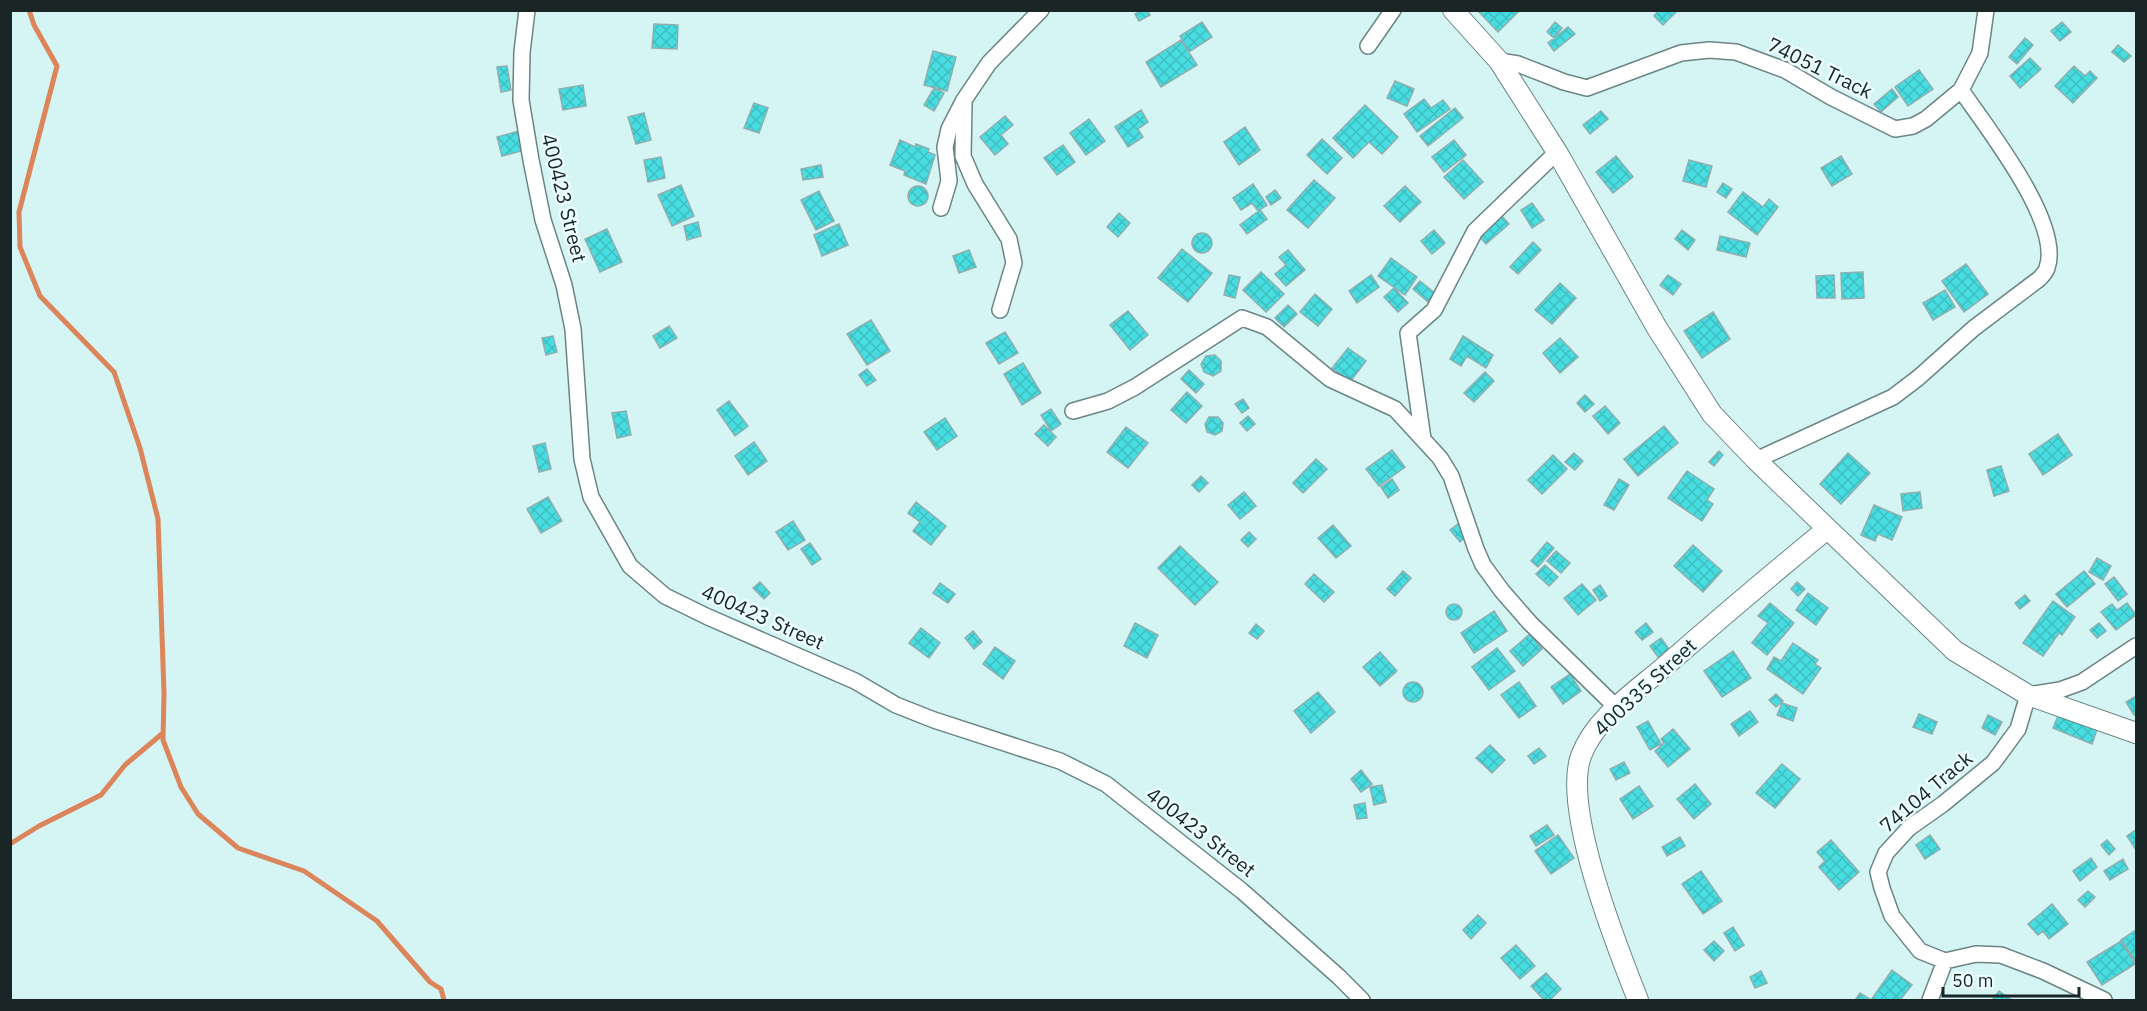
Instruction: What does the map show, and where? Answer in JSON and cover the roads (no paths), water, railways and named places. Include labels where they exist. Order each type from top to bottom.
[{"type":"street","name":"400423 Street","points":[[527,10],[522,52],[521,100],[543,220],[564,285],[573,328],[582,459],[591,497],[630,566],[665,596],[855,681],[896,705],[934,720],[1060,761],[1106,784],[1242,891],[1362,1000]]},
{"type":"street","points":[[941,208],[949,181],[945,147],[949,129],[964,100],[989,63],[1041,10]]},
{"type":"street","points":[[1368,46],[1393,10]]},
{"type":"street","points":[[1453,10],[1499,61],[1557,152],[1651,318],[1712,414],[1756,460],[1955,651],[2028,695],[2136,733]]},
{"type":"street","name":"74051 Track","points":[[1499,61],[1518,64],[1564,82],[1587,88],[1682,52],[1709,50],[1736,52],[1785,70],[1831,97],[1895,129],[1913,126],[1926,119],[1961,90],[1980,53],[1986,10]]},
{"type":"street","points":[[1756,460],[1893,397],[1974,328],[2039,279],[2047,269],[2050,253],[2045,226],[2022,179],[1961,90]]},
{"type":"street","points":[[964,100],[963,156],[975,184],[1009,239],[1014,263],[1000,310]]},
{"type":"street","points":[[1423,439],[1408,333],[1434,310],[1475,231],[1557,152]]},
{"type":"street","points":[[1073,411],[1108,401],[1135,387],[1242,318],[1267,327],[1330,380],[1395,409],[1423,439],[1440,458],[1451,476],[1476,549],[1483,565],[1495,582],[1530,623],[1617,708]]},
{"type":"street","name":"400335 Street","points":[[1638,1000],[1615,942],[1582,827],[1577,776],[1581,756],[1593,733],[1617,708],[1827,529]]},
{"type":"street","points":[[2028,695],[2060,690],[2082,682],[2136,646]]},
{"type":"street","name":"74104 Track","points":[[1945,961],[1920,951],[1892,916],[1878,872],[1886,853],[1909,828],[1943,804],[1993,763],[2018,729],[2028,695]]},
{"type":"street","points":[[1929,1000],[1945,961],[1976,954],[2001,955],[2043,971],[2104,1000]]},
{"type":"waterway","points":[[29,10],[34,25],[57,66],[19,212],[20,247],[40,296],[114,372],[140,448],[158,519],[164,693],[163,740],[181,787],[198,814],[238,848],[304,871],[377,921],[430,982],[441,989],[444,1000]]},
{"type":"waterway","points":[[10,844],[39,826],[101,795],[125,765],[163,733]]}]
